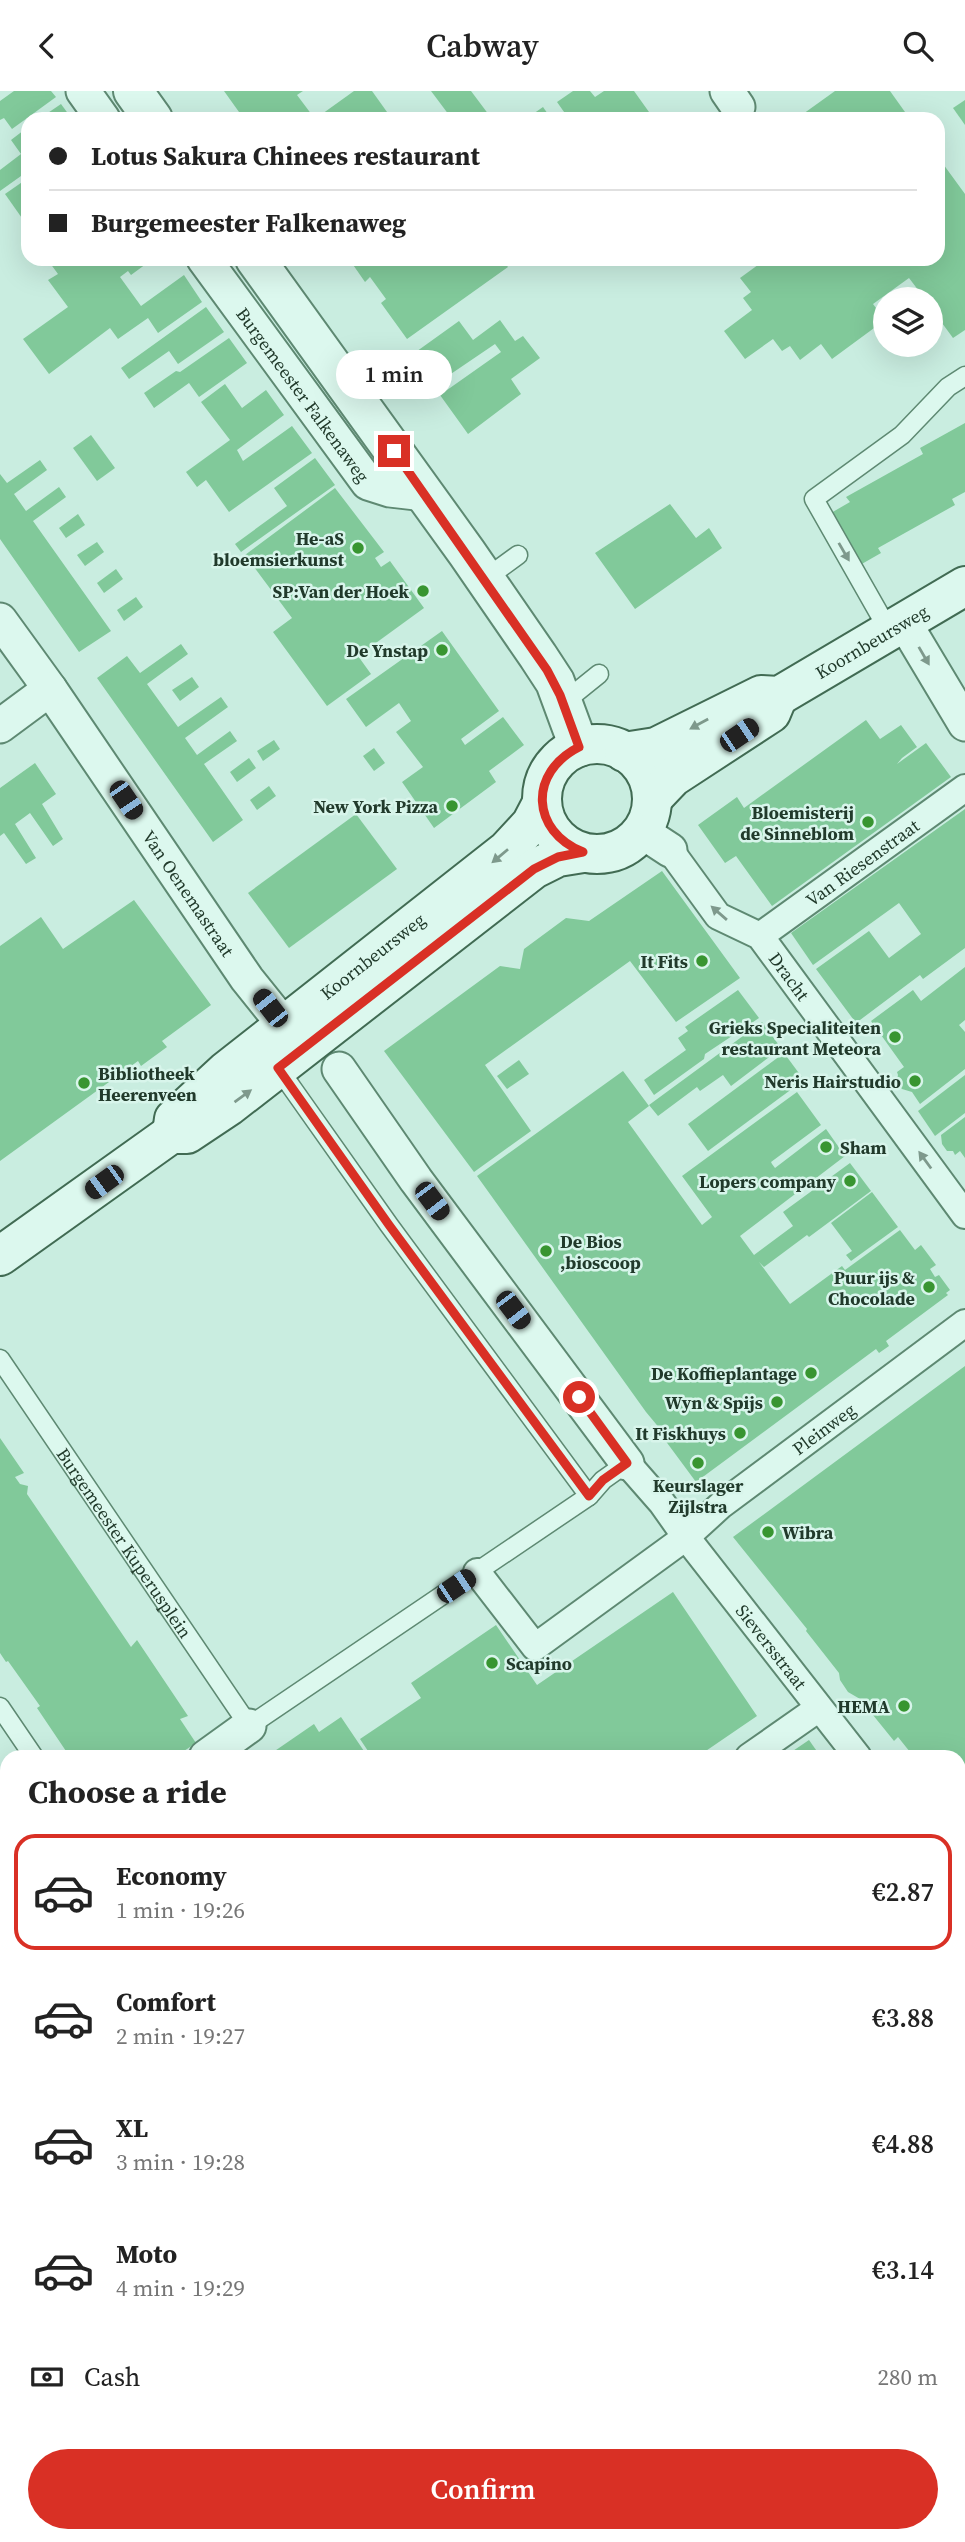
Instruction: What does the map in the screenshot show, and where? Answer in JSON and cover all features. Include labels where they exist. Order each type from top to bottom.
[{"type":"main road","points":[[133,91],[148,112]]},
{"type":"main road","points":[[260,266],[485,579],[547,670],[563,702],[579,747]]},
{"type":"main road","name":"Koornbeursweg","points":[[654,827],[673,777],[771,713],[779,696],[889,619],[965,586]]},
{"type":"main road","name":"Koornbeursweg","points":[[624,752],[656,747],[761,695],[779,696]]},
{"type":"main road","points":[[606,745],[624,752],[645,772],[654,827],[615,851],[605,853],[583,852],[563,842],[548,825],[542,803],[544,785],[551,769],[563,756],[579,747],[606,745]]},
{"type":"main road","name":"Koornbeursweg","points":[[542,803],[531,824],[507,850],[213,1082],[174,1119],[171,1134],[187,1134],[229,1106],[534,869],[558,857],[583,852]]},
{"type":"main road","points":[[0,1256],[171,1134]]},
{"type":"street","points":[[83,91],[98,112]]},
{"type":"street","name":"Burgemeester Falkenaweg","points":[[209,266],[368,483],[390,490],[424,494]]},
{"type":"street","name":"Van Oenemastraat","points":[[0,619],[247,979],[284,1025]]},
{"type":"street","points":[[889,619],[965,724]]},
{"type":"street","points":[[0,726],[50,689]]},
{"type":"street","name":"Van Riesenstraat","points":[[760,936],[965,788]]},
{"type":"street","name":"Dracht","points":[[654,827],[718,916],[760,936],[965,1215]]},
{"type":"street","points":[[339,1069],[424,1191],[627,1463],[662,1503],[686,1537],[535,1647],[477,1571]]},
{"type":"street","name":"Pleinweg","points":[[686,1537],[721,1505],[965,1323]]},
{"type":"street","name":"Sieversstraat","points":[[686,1537],[852,1750]]},
{"type":"street","points":[[760,1750],[819,1708]]},
{"type":"street","points":[[216,1750],[249,1726]]},
{"type":"lane","points":[[889,619],[814,499],[902,435],[948,387],[965,376]]},
{"type":"lane","points":[[485,579],[518,555]]},
{"type":"lane","points":[[563,702],[599,674]]},
{"type":"lane","points":[[278,1068],[389,1225],[589,1496]]},
{"type":"lane","name":"Burgemeester Kuperusplein","points":[[0,1359],[249,1726]]},
{"type":"lane","points":[[249,1726],[589,1496],[603,1480],[627,1463]]},
{"type":"lane","points":[[0,1707],[29,1750]]},
{"type":"building","points":[[14,91],[51,91],[56,97],[35,112],[21,112],[21,122],[12,129],[4,118],[0,120],[0,101]]},
{"type":"building","points":[[224,91],[303,91],[297,95],[310,112],[239,112]]},
{"type":"building","points":[[354,91],[372,91],[387,112],[325,112]]},
{"type":"building","points":[[431,91],[471,91],[487,112],[447,112]]},
{"type":"building","points":[[573,91],[590,91],[595,97],[604,91],[634,91],[649,112],[564,112],[557,102]]},
{"type":"building","points":[[835,91],[890,91],[905,112],[806,112]]},
{"type":"building","points":[[965,100],[965,125],[953,108]]},
{"type":"building","points":[[61,104],[67,112],[49,112]]},
{"type":"building","points":[[21,132],[21,154],[11,140]]},
{"type":"building","points":[[21,154],[21,176],[0,191],[0,170]]},
{"type":"building","points":[[945,167],[965,194],[965,330],[953,338],[943,324],[943,287],[916,287],[909,278],[897,287],[873,287],[873,329],[832,359],[821,344],[800,360],[790,346],[782,351],[773,339],[745,359],[724,331],[752,310],[743,298],[751,292],[740,278],[756,266],[945,266]]},
{"type":"building","points":[[21,183],[21,217],[5,194]]},
{"type":"building","points":[[52,266],[143,266],[131,275],[128,271],[120,277],[141,306],[184,275],[202,302],[158,333],[148,318],[118,339],[110,328],[49,374],[23,339],[68,307],[48,280],[58,274]]},
{"type":"building","points":[[354,266],[508,267],[407,339],[381,303],[386,299],[370,277],[365,282]]},
{"type":"building","points":[[206,307],[224,332],[178,364],[169,351],[129,379],[121,368]]},
{"type":"building","points":[[500,320],[515,341],[523,336],[540,358],[511,379],[521,394],[468,434],[440,395],[501,352],[495,344],[439,382],[431,371],[422,371],[413,354],[459,321],[473,340]]},
{"type":"building","points":[[229,338],[247,363],[199,397],[189,383],[154,408],[144,393]]},
{"type":"building","points":[[225,384],[242,408],[266,390],[284,415],[237,450],[243,461],[292,426],[312,453],[229,512],[206,480],[197,487],[186,472],[230,440],[201,402]]},
{"type":"building","points":[[965,423],[965,492],[952,499],[955,505],[878,548],[881,553],[860,565],[831,513],[850,502],[846,497],[923,454],[920,448]]},
{"type":"building","points":[[91,435],[115,468],[97,481],[73,448]]},
{"type":"building","points":[[315,458],[335,485],[241,552],[235,544],[287,506],[274,488]]},
{"type":"building","points":[[40,460],[47,470],[14,494],[26,511],[59,487],[66,497],[33,521],[111,631],[79,652],[0,539],[0,474],[7,483]]},
{"type":"building","points":[[335,488],[384,552],[375,558],[381,567],[390,561],[424,608],[358,656],[371,674],[327,706],[273,632],[292,618],[245,555]]},
{"type":"building","points":[[670,504],[696,538],[709,528],[722,548],[635,609],[595,553]]},
{"type":"building","points":[[78,514],[85,525],[66,538],[59,528]]},
{"type":"building","points":[[97,542],[104,552],[85,566],[77,555]]},
{"type":"building","points":[[116,569],[123,579],[104,593],[97,583]]},
{"type":"building","points":[[136,597],[143,607],[124,621],[117,610]]},
{"type":"building","points":[[442,631],[499,711],[461,739],[465,745],[503,717],[524,745],[489,771],[496,782],[434,828],[402,782],[423,767],[396,732],[411,721],[399,703],[366,727],[346,699]]},
{"type":"building","points":[[181,644],[188,654],[147,684],[178,727],[221,697],[228,707],[185,738],[197,755],[230,731],[237,741],[204,764],[243,820],[213,842],[97,678],[127,656],[140,673]]},
{"type":"building","points":[[192,677],[199,687],[180,701],[172,690]]},
{"type":"building","points":[[866,720],[880,739],[901,725],[917,747],[897,764],[926,743],[951,777],[772,906],[736,856],[725,863],[698,825],[737,797],[744,808]]},
{"type":"building","points":[[274,740],[280,749],[263,761],[257,751]]},
{"type":"building","points":[[374,748],[385,763],[374,771],[363,756]]},
{"type":"building","points":[[249,758],[256,768],[237,782],[230,772]]},
{"type":"building","points":[[35,763],[56,794],[42,804],[63,839],[53,846],[30,813],[15,824],[36,858],[26,864],[4,833],[0,836],[0,788]]},
{"type":"building","points":[[269,786],[276,796],[257,810],[250,800]]},
{"type":"building","points":[[965,809],[965,948],[923,979],[920,975],[856,1023],[816,969],[869,931],[889,958],[921,934],[899,903],[813,965],[791,933]]},
{"type":"building","points":[[356,814],[397,869],[289,948],[248,893]]},
{"type":"building","points":[[662,871],[740,978],[676,1022],[630,961],[485,1065],[531,1131],[474,1172],[384,1051],[500,966],[520,969],[524,949],[566,918],[589,921]]},
{"type":"building","points":[[134,900],[211,1005],[162,1041],[167,1047],[141,1066],[138,1061],[0,1161],[0,946],[41,917],[63,949]]},
{"type":"building","points":[[965,967],[965,1020],[959,1025],[965,1032],[965,1069],[920,1104],[912,1092],[902,1089],[896,1082],[897,1072],[904,1067],[871,1021],[913,990],[921,1001]]},
{"type":"building","points":[[738,990],[759,1018],[705,1054],[704,1059],[654,1095],[644,1080],[686,1050],[678,1038],[688,1031],[685,1027]]},
{"type":"building","points":[[762,1022],[781,1048],[731,1086],[723,1075],[700,1091],[697,1087],[658,1116],[649,1105]]},
{"type":"building","points":[[784,1053],[804,1080],[708,1151],[688,1124]]},
{"type":"building","points":[[519,1060],[529,1074],[507,1089],[497,1076]]},
{"type":"building","points":[[623,1071],[649,1106],[628,1122],[702,1225],[712,1217],[682,1176],[797,1092],[821,1125],[771,1162],[775,1168],[826,1129],[845,1156],[740,1236],[754,1255],[793,1226],[783,1212],[850,1163],[871,1191],[764,1267],[759,1262],[790,1304],[842,1266],[845,1270],[900,1230],[915,1250],[921,1245],[936,1265],[930,1269],[935,1277],[939,1275],[950,1290],[946,1293],[948,1295],[886,1341],[889,1346],[879,1353],[876,1349],[696,1482],[477,1176]]},
{"type":"building","points":[[965,1075],[965,1113],[935,1136],[918,1111]]},
{"type":"building","points":[[965,1117],[965,1158],[960,1151],[955,1155],[953,1151],[947,1151],[942,1144],[941,1135]]},
{"type":"building","points":[[872,1192],[898,1227],[851,1261],[846,1255],[852,1251],[831,1223]]},
{"type":"building","points":[[965,1366],[965,1750],[908,1750],[898,1737],[894,1741],[860,1699],[848,1692],[839,1673],[807,1629],[733,1537]]},
{"type":"building","points":[[0,1438],[24,1473],[15,1477],[20,1484],[28,1486],[27,1494],[131,1647],[137,1640],[188,1716],[180,1719],[196,1743],[186,1750],[65,1750],[37,1708],[40,1706],[0,1653]]},
{"type":"building","points":[[673,1592],[757,1716],[707,1750],[367,1750],[360,1739],[421,1698],[411,1683],[496,1625],[537,1685]]},
{"type":"building","points":[[341,1717],[363,1750],[276,1750],[314,1724],[319,1732]]},
{"type":"building","points":[[809,1740],[816,1750],[794,1750]]},
{"type":"place","name":"He-aS bloemsierkunst","points":[[358,548]]},
{"type":"place","name":"SP:Van der Hoek","points":[[423,591]]},
{"type":"place","name":"De Ynstap","points":[[442,650]]},
{"type":"place","name":"New York Pizza","points":[[452,806]]},
{"type":"place","name":"Bloemisterij de Sinneblom","points":[[868,822]]},
{"type":"place","name":"It Fits","points":[[702,961]]},
{"type":"place","name":"Grieks Specialiteiten restaurant Meteora","points":[[895,1037]]},
{"type":"place","name":"Neris Hairstudio","points":[[915,1081]]},
{"type":"place","name":"Bibliotheek Heerenveen","points":[[84,1083]]},
{"type":"place","name":"Sham","points":[[826,1147]]},
{"type":"place","name":"Lopers company","points":[[850,1181]]},
{"type":"place","name":"De Bios ,bioscoop","points":[[546,1251]]},
{"type":"place","name":"Puur ijs & Chocolade","points":[[929,1287]]},
{"type":"place","name":"De Koffieplantage","points":[[811,1373]]},
{"type":"place","name":"Wyn & Spijs","points":[[777,1402]]},
{"type":"place","name":"It Fiskhuys","points":[[740,1433]]},
{"type":"place","name":"Keurslager Zijlstra","points":[[698,1463]]},
{"type":"place","name":"Wibra","points":[[768,1532]]},
{"type":"place","name":"Scapino","points":[[492,1663]]},
{"type":"place","name":"HEMA","points":[[904,1706]]},
{"type":"route","points":[[394,451],[555,683],[579,747],[563,756],[551,769],[544,785],[542,803],[548,825],[555,834],[563,842],[583,852],[558,857],[534,869],[278,1068],[389,1225],[589,1496],[603,1480],[627,1463],[579,1397]]}]
